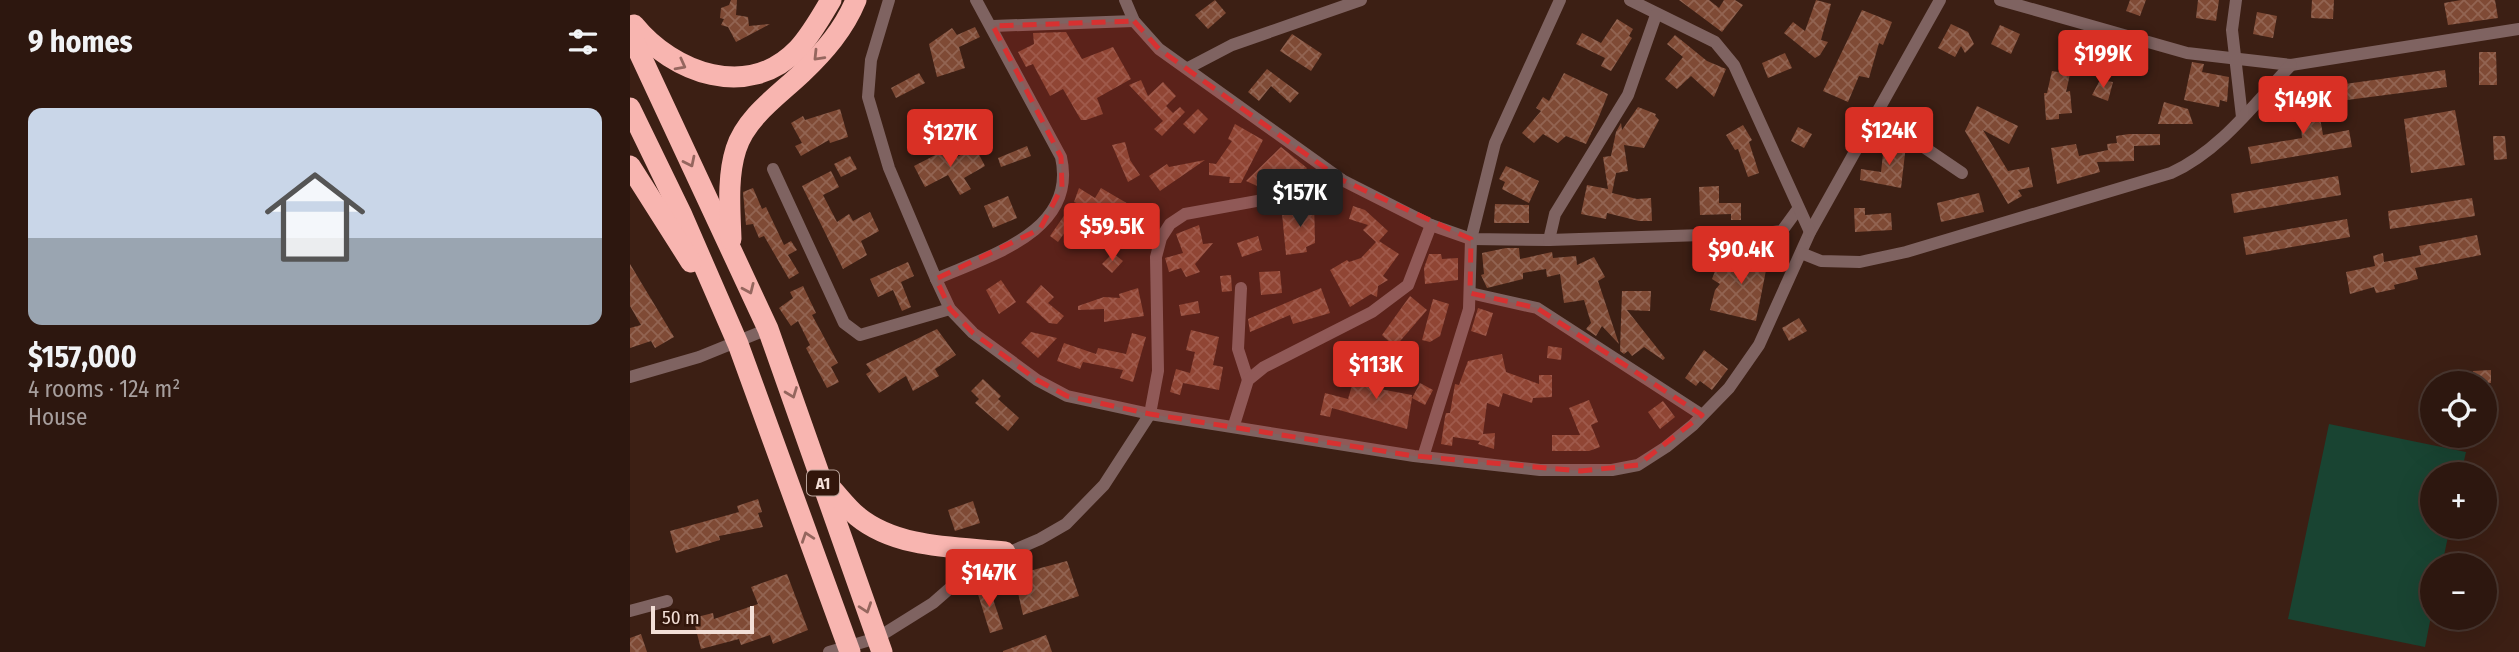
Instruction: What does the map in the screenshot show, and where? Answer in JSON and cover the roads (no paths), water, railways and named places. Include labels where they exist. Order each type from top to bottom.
[{"type":"highway","points":[[630,20],[646,40],[690,70],[733,76],[762,71],[782,61],[797,49],[831,0]]},
{"type":"highway","points":[[731,248],[729,196],[736,148],[746,130],[767,104],[830,44],[848,19],[856,0]]},
{"type":"highway","name":"A1","points":[[630,33],[768,330],[879,645]]},
{"type":"highway","name":"A1","points":[[630,108],[738,344],[842,650]]},
{"type":"highway","points":[[630,166],[720,304]]},
{"type":"highway","points":[[821,477],[858,517],[883,531],[911,541],[1005,552]]},
{"type":"street","points":[[889,0],[871,60],[868,97],[889,168],[950,309],[973,333],[1037,380],[1067,396],[1150,414],[1234,425],[1423,457],[1539,470],[1612,470],[1638,465],[1666,447],[1702,415],[1744,369],[1759,345],[1810,232],[1940,0]]},
{"type":"street","points":[[936,279],[1022,241],[1040,229],[1062,187],[1065,171],[1062,157],[993,26],[976,0]]},
{"type":"street","points":[[1125,0],[1135,21],[1159,49],[1342,180],[1431,225],[1471,239],[1549,240],[1773,232],[1782,231],[1798,209]]},
{"type":"street","points":[[1188,68],[1232,45],[1362,0]]},
{"type":"street","points":[[1423,457],[1469,309],[1471,239],[1495,143],[1560,0]]},
{"type":"street","points":[[1630,0],[1715,42],[1725,50],[1810,232]]},
{"type":"street","points":[[2000,0],[2162,47],[2235,61],[2291,65],[2519,29]]},
{"type":"street","points":[[2236,0],[2232,30],[2242,117]]},
{"type":"street","points":[[1549,240],[1555,214],[1628,95],[1656,15]]},
{"type":"street","points":[[993,26],[1135,21]]},
{"type":"street","points":[[1801,253],[1821,261],[1860,262],[2172,173],[2210,150],[2291,65]]},
{"type":"street","points":[[1875,114],[1962,173]]},
{"type":"street","points":[[773,169],[844,323],[851,331],[860,335],[950,309]]},
{"type":"street","points":[[842,650],[879,645],[973,568],[1040,539],[1066,524],[1104,485],[1150,414],[1158,371],[1156,257],[1161,238],[1170,224],[1185,214],[1290,195],[1342,180]]},
{"type":"street","points":[[1234,425],[1248,380],[1264,367],[1372,312],[1408,285],[1431,225]]},
{"type":"street","points":[[1241,288],[1238,349],[1248,380]]},
{"type":"street","points":[[1470,293],[1537,308],[1702,415]]},
{"type":"street","points":[[630,377],[738,344],[768,330]]},
{"type":"street","points":[[630,611],[667,601]]}]
